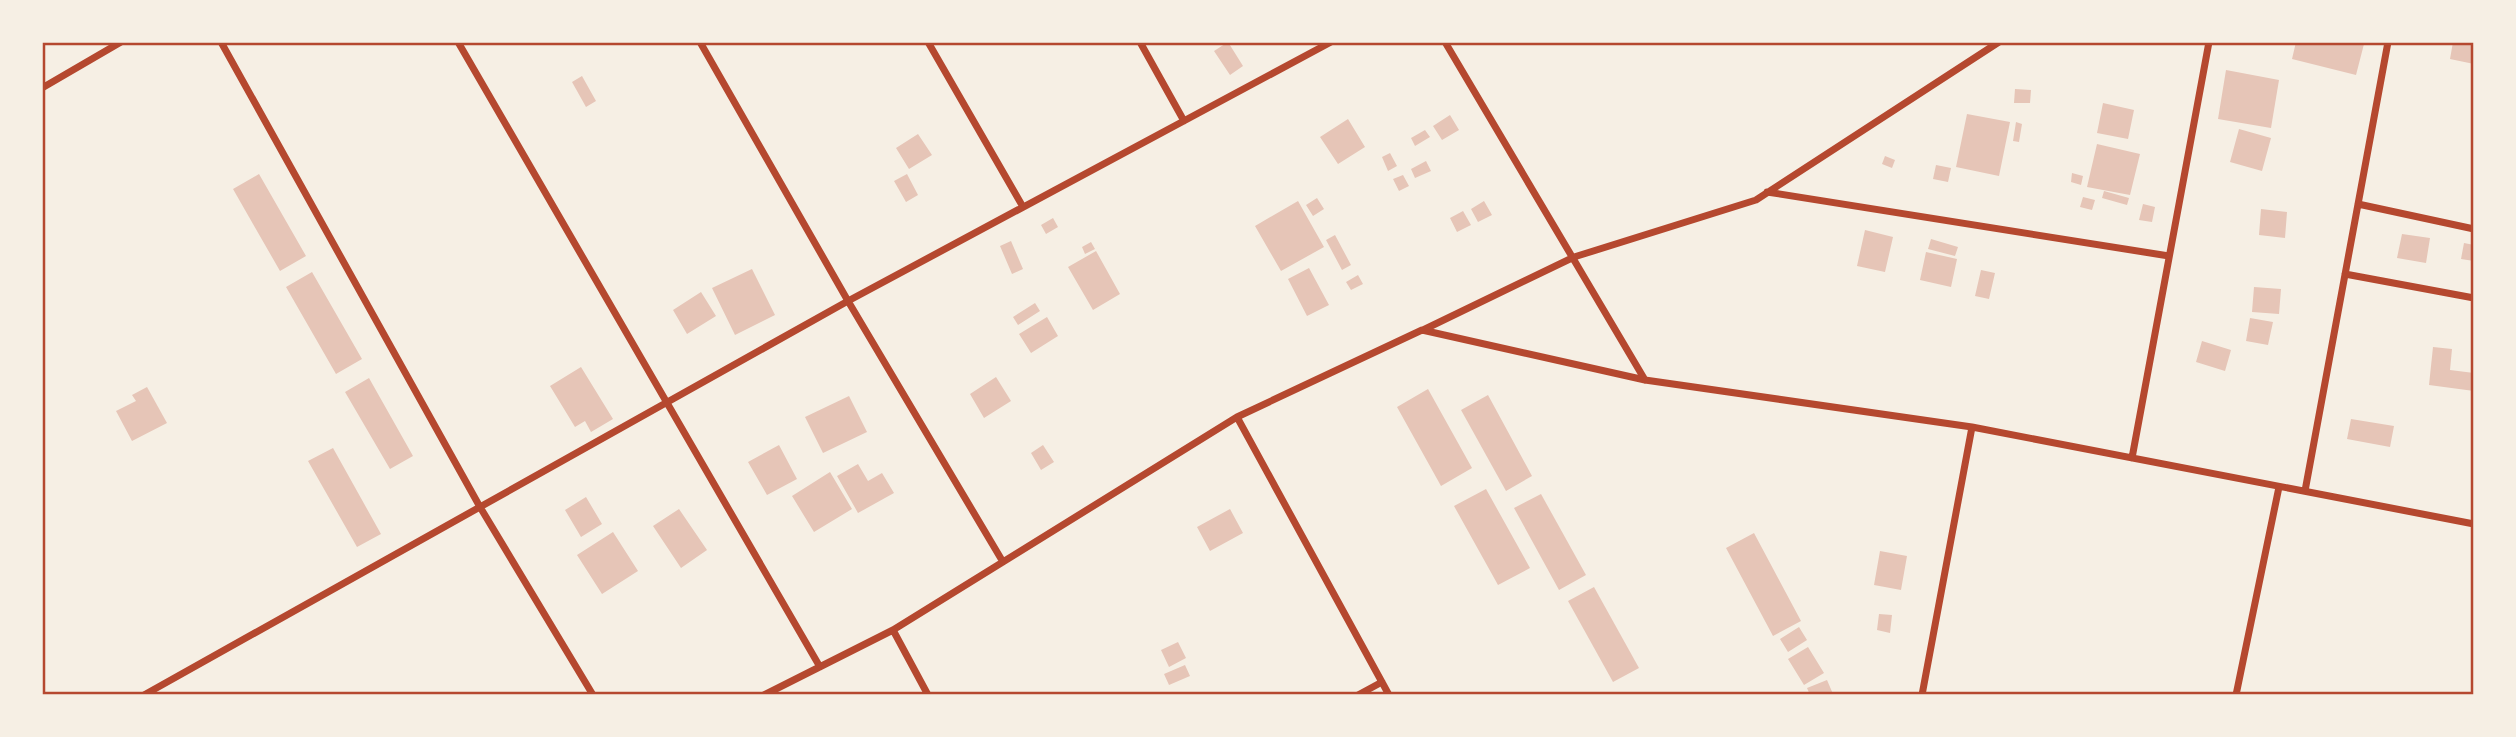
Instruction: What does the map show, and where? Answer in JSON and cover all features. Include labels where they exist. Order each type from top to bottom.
[{"type":"street","points":[[42,88],[121,42]]},
{"type":"street","points":[[221,42],[480,507],[593,695]]},
{"type":"street","points":[[458,42],[820,667]]},
{"type":"street","points":[[700,42],[848,301],[1003,562]]},
{"type":"street","points":[[928,42],[1023,207]]},
{"type":"street","points":[[1140,42],[1184,121]]},
{"type":"street","points":[[145,695],[848,301],[1331,42]]},
{"type":"street","points":[[1445,42],[1645,380]]},
{"type":"street","points":[[764,695],[893,630],[1237,417],[1574,257],[1756,200],[1999,42]]},
{"type":"street","points":[[2132,458],[2209,42]]},
{"type":"street","points":[[2305,491],[2388,42]]},
{"type":"street","points":[[1767,192],[2169,256]]},
{"type":"street","points":[[2358,204],[2474,229]]},
{"type":"street","points":[[2345,274],[2474,298]]},
{"type":"street","points":[[1422,330],[1645,380],[1972,427],[2474,524]]},
{"type":"street","points":[[1237,417],[1389,695]]},
{"type":"street","points":[[1922,695],[1972,427]]},
{"type":"street","points":[[2236,695],[2279,486]]},
{"type":"street","points":[[893,630],[928,695]]},
{"type":"street","points":[[1358,695],[1382,682]]},
{"type":"building","points":[[1228,42],[1243,66],[1230,75],[1214,51]]},
{"type":"building","points":[[2296,42],[2364,44],[2356,75],[2292,59]]},
{"type":"building","points":[[2453,42],[2474,42],[2474,64],[2450,59]]},
{"type":"building","points":[[2226,70],[2279,80],[2271,128],[2218,119]]},
{"type":"building","points":[[582,76],[596,101],[586,107],[572,82]]},
{"type":"building","points":[[2015,89],[2031,90],[2030,103],[2014,103]]},
{"type":"building","points":[[2103,103],[2134,110],[2128,139],[2097,133]]},
{"type":"building","points":[[1967,114],[2010,122],[1999,176],[1956,167]]},
{"type":"building","points":[[1450,115],[1459,130],[1442,140],[1433,126]]},
{"type":"building","points":[[1348,119],[1365,147],[1338,164],[1320,137]]},
{"type":"building","points":[[2016,122],[2022,124],[2019,142],[2013,141]]},
{"type":"building","points":[[2239,129],[2271,138],[2262,171],[2230,162]]},
{"type":"building","points":[[1425,130],[1430,137],[1415,146],[1411,138]]},
{"type":"building","points":[[918,134],[932,155],[909,169],[896,148]]},
{"type":"building","points":[[2097,144],[2140,154],[2130,195],[2087,187]]},
{"type":"building","points":[[1390,153],[1397,166],[1388,171],[1382,157]]},
{"type":"building","points":[[1885,156],[1895,160],[1892,168],[1882,164]]},
{"type":"building","points":[[1426,161],[1431,171],[1415,178],[1411,169]]},
{"type":"building","points":[[1936,165],[1951,168],[1948,182],[1933,179]]},
{"type":"building","points":[[2072,173],[2083,176],[2081,185],[2071,182]]},
{"type":"building","points":[[259,174],[306,256],[280,271],[233,189]]},
{"type":"building","points":[[907,174],[918,195],[906,202],[894,181]]},
{"type":"building","points":[[1403,175],[1409,186],[1399,191],[1393,179]]},
{"type":"building","points":[[2104,191],[2129,198],[2127,205],[2102,198]]},
{"type":"building","points":[[2083,197],[2095,200],[2092,210],[2080,207]]},
{"type":"building","points":[[1317,198],[1324,209],[1313,216],[1306,205]]},
{"type":"building","points":[[1298,201],[1324,247],[1281,271],[1255,226]]},
{"type":"building","points":[[1484,201],[1492,215],[1478,222],[1471,209]]},
{"type":"building","points":[[2143,204],[2155,207],[2152,222],[2139,220]]},
{"type":"building","points":[[2261,209],[2287,212],[2285,238],[2259,235]]},
{"type":"building","points":[[1463,211],[1471,225],[1457,232],[1450,218]]},
{"type":"building","points":[[1053,218],[1058,227],[1046,234],[1041,225]]},
{"type":"building","points":[[1865,230],[1893,237],[1885,272],[1857,266]]},
{"type":"building","points":[[2402,234],[2430,238],[2426,263],[2397,258]]},
{"type":"building","points":[[1335,235],[1351,265],[1342,270],[1326,240]]},
{"type":"building","points":[[1931,239],[1958,247],[1955,256],[1928,249]]},
{"type":"building","points":[[1011,241],[1023,269],[1012,274],[1000,246]]},
{"type":"building","points":[[1091,242],[1095,249],[1085,254],[1082,247]]},
{"type":"building","points":[[2464,243],[2474,245],[2474,261],[2461,259]]},
{"type":"building","points":[[1096,251],[1120,294],[1093,310],[1068,267]]},
{"type":"building","points":[[1926,252],[1957,259],[1951,287],[1920,280]]},
{"type":"building","points":[[1309,268],[1329,305],[1307,316],[1288,279]]},
{"type":"building","points":[[752,269],[775,315],[735,335],[712,288]]},
{"type":"building","points":[[1981,270],[1995,273],[1989,299],[1975,296]]},
{"type":"building","points":[[312,272],[362,359],[336,374],[286,287]]},
{"type":"building","points":[[1358,275],[1363,284],[1351,290],[1346,282]]},
{"type":"building","points":[[2254,287],[2281,289],[2279,314],[2252,312]]},
{"type":"building","points":[[701,292],[716,316],[687,334],[673,310]]},
{"type":"building","points":[[1035,303],[1040,311],[1018,325],[1013,317]]},
{"type":"building","points":[[1047,317],[1058,336],[1031,353],[1019,334]]},
{"type":"building","points":[[2250,318],[2273,322],[2268,345],[2246,341]]},
{"type":"building","points":[[2202,341],[2231,350],[2225,371],[2196,362]]},
{"type":"building","points":[[2433,347],[2452,349],[2450,370],[2474,373],[2474,391],[2429,385]]},
{"type":"building","points":[[581,367],[613,419],[591,432],[585,421],[575,427],[550,386]]},
{"type":"building","points":[[996,377],[1011,401],[984,418],[970,394]]},
{"type":"building","points":[[369,378],[413,456],[390,469],[345,392]]},
{"type":"building","points":[[147,387],[167,423],[132,441],[116,411],[136,401],[132,395]]},
{"type":"building","points":[[1428,389],[1472,468],[1441,486],[1397,407]]},
{"type":"building","points":[[1488,395],[1532,476],[1506,491],[1461,410]]},
{"type":"building","points":[[849,396],[867,432],[823,453],[805,417]]},
{"type":"building","points":[[2351,419],[2394,426],[2390,447],[2347,439]]},
{"type":"building","points":[[779,445],[797,479],[767,495],[748,462]]},
{"type":"building","points":[[1043,445],[1054,462],[1041,470],[1031,453]]},
{"type":"building","points":[[333,448],[381,534],[357,547],[308,461]]},
{"type":"building","points":[[858,464],[868,481],[882,473],[894,493],[858,513],[837,476]]},
{"type":"building","points":[[830,472],[852,509],[814,532],[792,496]]},
{"type":"building","points":[[1486,489],[1530,568],[1498,585],[1454,506]]},
{"type":"building","points":[[1541,494],[1586,575],[1559,590],[1514,508]]},
{"type":"building","points":[[586,497],[602,524],[581,537],[565,510]]},
{"type":"building","points":[[679,509],[707,550],[681,568],[653,526]]},
{"type":"building","points":[[1230,509],[1243,533],[1210,551],[1197,527]]},
{"type":"building","points":[[613,532],[638,571],[602,594],[577,555]]},
{"type":"building","points":[[1754,533],[1801,621],[1773,636],[1726,548]]},
{"type":"building","points":[[1880,551],[1907,556],[1901,590],[1874,585]]},
{"type":"building","points":[[1594,587],[1639,668],[1613,682],[1568,601]]},
{"type":"building","points":[[1879,614],[1892,615],[1890,633],[1877,630]]},
{"type":"building","points":[[1799,627],[1807,640],[1788,652],[1780,639]]},
{"type":"building","points":[[1178,642],[1186,658],[1169,667],[1161,650]]},
{"type":"building","points":[[1808,647],[1824,673],[1804,685],[1788,659]]},
{"type":"building","points":[[1185,665],[1190,676],[1169,685],[1164,674]]},
{"type":"building","points":[[1827,680],[1833,694],[1810,695],[1807,688]]}]
